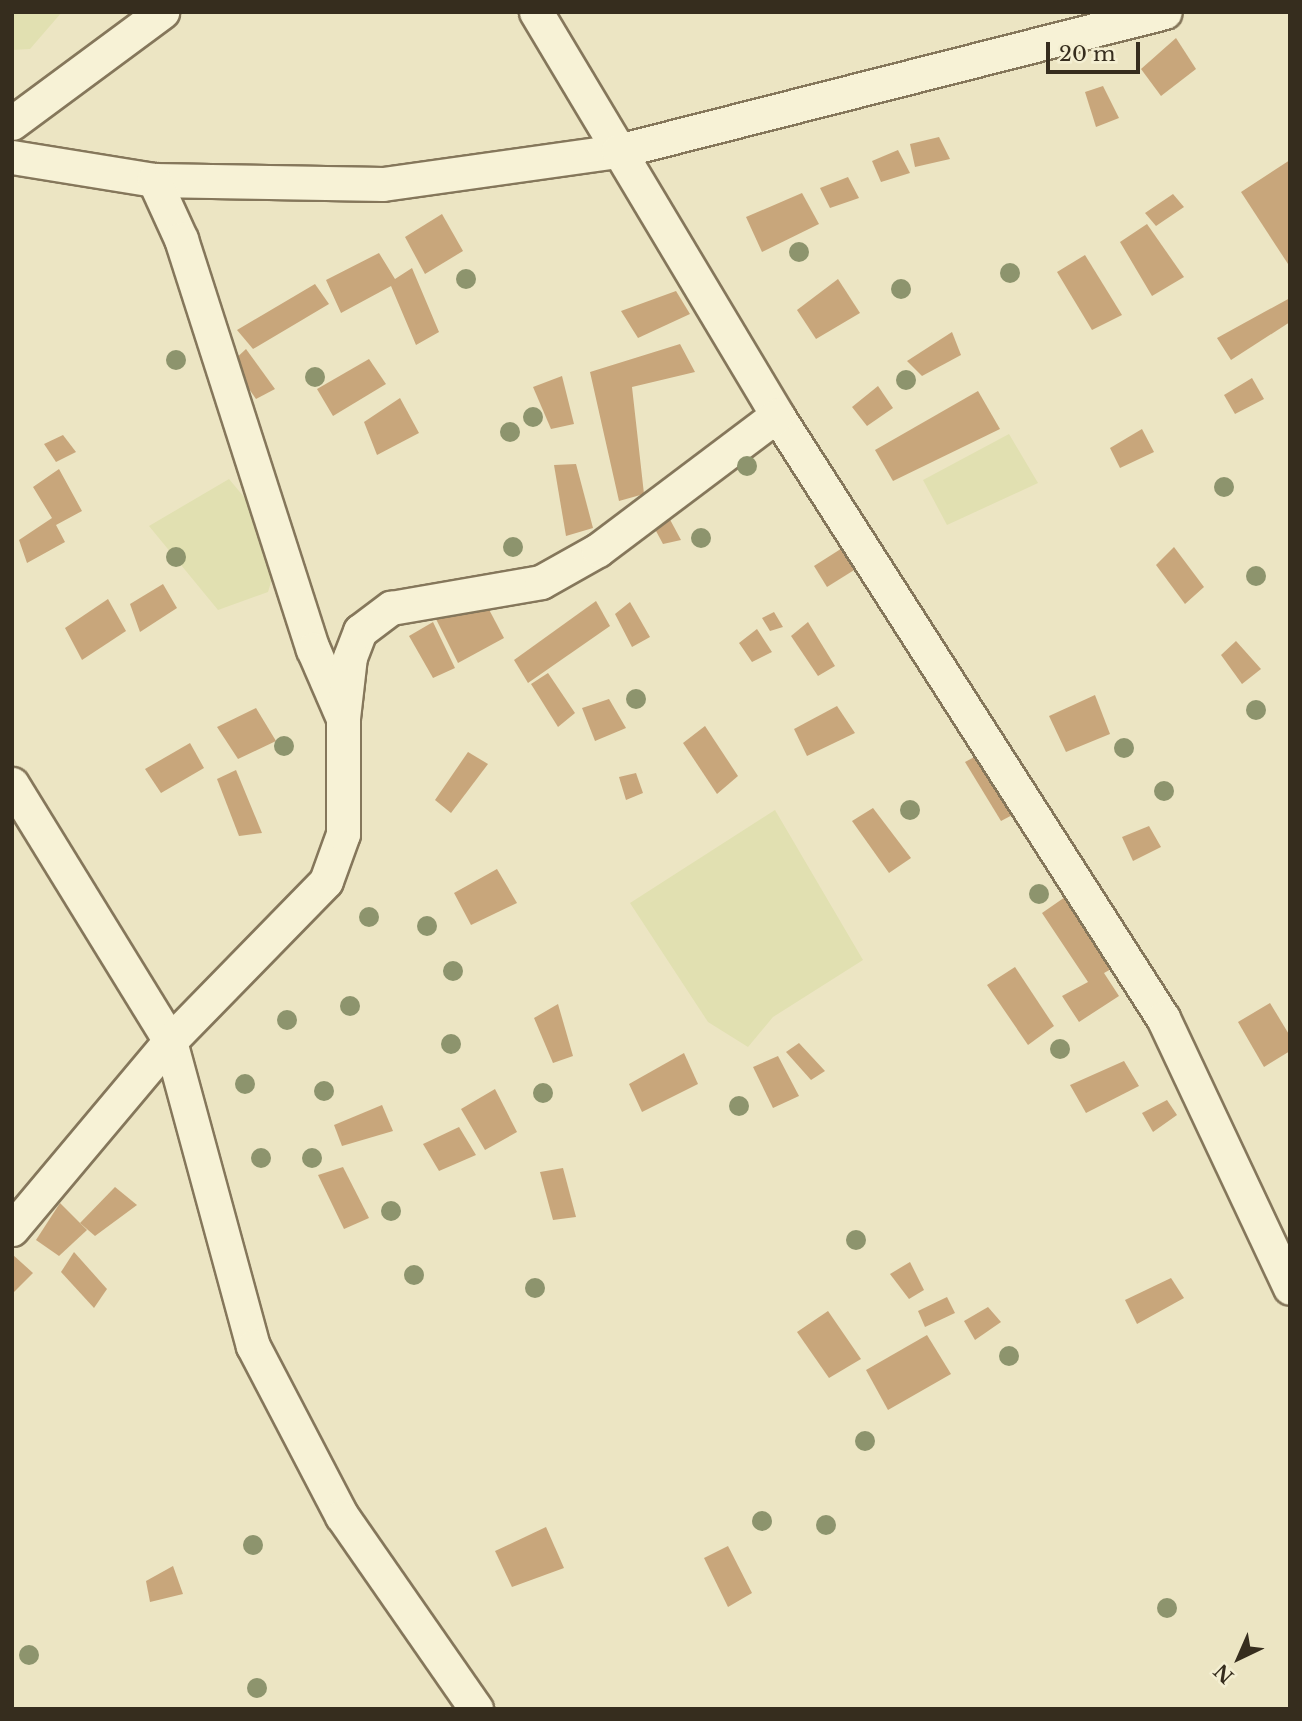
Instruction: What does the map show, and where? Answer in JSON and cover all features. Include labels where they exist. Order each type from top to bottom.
[{"type":"street","points":[[12,123],[162,12]]},
{"type":"street","points":[[536,12],[777,415],[1163,1018],[1290,1289]]},
{"type":"street","points":[[12,157],[154,180],[383,184],[618,151],[1165,12]]},
{"type":"street","points":[[154,180],[181,239],[313,649],[343,718]]},
{"type":"street","points":[[12,1229],[170,1041],[326,881],[343,834],[343,718],[350,657],[360,631],[391,608],[541,582],[598,550],[777,415]]},
{"type":"street","points":[[12,784],[170,1041],[253,1346],[342,1516],[476,1709]]},
{"type":"green space","points":[[12,12],[62,12],[30,49],[12,50]]},
{"type":"green space","points":[[1009,434],[1038,483],[947,525],[923,480]]},
{"type":"green space","points":[[229,479],[264,521],[279,555],[268,592],[218,610],[149,526]]},
{"type":"green space","points":[[775,810],[863,960],[773,1017],[748,1047],[708,1022],[630,903]]},
{"type":"building","points":[[1176,38],[1196,69],[1161,96],[1141,69]]},
{"type":"building","points":[[1103,86],[1119,118],[1096,127],[1085,92]]},
{"type":"building","points":[[939,137],[950,159],[915,167],[910,144]]},
{"type":"building","points":[[898,150],[910,173],[881,182],[872,161]]},
{"type":"building","points":[[1290,160],[1290,267],[1241,192]]},
{"type":"building","points":[[848,177],[859,198],[830,208],[820,188]]},
{"type":"building","points":[[802,193],[819,224],[762,252],[746,217]]},
{"type":"building","points":[[1173,194],[1184,207],[1156,226],[1145,213]]},
{"type":"building","points":[[442,214],[463,251],[425,274],[405,237]]},
{"type":"building","points":[[1147,224],[1184,277],[1152,296],[1120,242]]},
{"type":"building","points":[[379,253],[395,279],[412,268],[439,332],[416,345],[391,286],[341,313],[326,280]]},
{"type":"building","points":[[1085,255],[1122,315],[1092,330],[1057,272]]},
{"type":"building","points":[[838,279],[860,313],[816,339],[797,310]]},
{"type":"building","points":[[315,284],[329,304],[253,349],[237,330]]},
{"type":"building","points":[[676,291],[690,314],[638,338],[621,311]]},
{"type":"building","points":[[1290,298],[1290,322],[1231,360],[1217,338]]},
{"type":"building","points":[[952,332],[961,355],[922,376],[907,361]]},
{"type":"building","points":[[680,344],[695,372],[632,387],[644,494],[619,501],[590,372]]},
{"type":"building","points":[[246,349],[275,389],[256,399],[231,363]]},
{"type":"building","points":[[369,359],[386,384],[333,416],[317,389]]},
{"type":"building","points":[[562,376],[574,424],[551,429],[533,387]]},
{"type":"building","points":[[1252,378],[1264,399],[1235,414],[1224,395]]},
{"type":"building","points":[[878,386],[893,408],[867,426],[852,407]]},
{"type":"building","points":[[978,391],[1000,429],[893,481],[875,450]]},
{"type":"building","points":[[400,398],[419,433],[377,455],[364,422]]},
{"type":"building","points":[[1142,429],[1154,452],[1120,468],[1110,448]]},
{"type":"building","points":[[63,435],[76,452],[56,462],[44,444]]},
{"type":"building","points":[[576,464],[593,528],[566,536],[554,465]]},
{"type":"building","points":[[59,469],[82,511],[56,525],[65,542],[27,563],[19,540],[52,518],[33,487]]},
{"type":"building","points":[[667,514],[681,540],[663,544],[649,518]]},
{"type":"building","points":[[847,545],[859,567],[827,587],[814,566]]},
{"type":"building","points":[[1174,547],[1204,587],[1185,604],[1156,565]]},
{"type":"building","points":[[163,584],[177,608],[140,632],[130,604]]},
{"type":"building","points":[[108,599],[126,631],[82,660],[65,628]]},
{"type":"building","points":[[484,600],[504,638],[458,663],[436,619]]},
{"type":"building","points":[[596,601],[610,626],[528,683],[514,660]]},
{"type":"building","points":[[630,602],[650,637],[632,647],[615,614]]},
{"type":"building","points":[[774,612],[783,627],[770,631],[762,618]]},
{"type":"building","points":[[433,622],[455,668],[433,678],[409,636]]},
{"type":"building","points":[[808,622],[835,666],[818,676],[791,636]]},
{"type":"building","points":[[757,629],[772,652],[752,662],[739,643]]},
{"type":"building","points":[[1236,641],[1261,669],[1242,684],[1221,655]]},
{"type":"building","points":[[548,673],[575,713],[558,727],[531,684]]},
{"type":"building","points":[[1095,695],[1110,734],[1066,752],[1049,716]]},
{"type":"building","points":[[609,699],[626,728],[595,741],[582,708]]},
{"type":"building","points":[[837,706],[855,733],[807,756],[794,729]]},
{"type":"building","points":[[256,708],[276,741],[238,759],[217,727]]},
{"type":"building","points":[[705,726],[738,776],[717,794],[683,743]]},
{"type":"building","points":[[190,743],[204,768],[161,793],[145,769]]},
{"type":"building","points":[[468,752],[488,764],[451,813],[435,800]]},
{"type":"building","points":[[980,754],[1020,811],[1001,821],[965,762]]},
{"type":"building","points":[[236,770],[262,833],[239,836],[217,779]]},
{"type":"building","points":[[636,773],[643,793],[626,800],[619,777]]},
{"type":"building","points":[[873,808],[911,858],[889,873],[852,821]]},
{"type":"building","points":[[1149,826],[1161,847],[1133,861],[1122,837]]},
{"type":"building","points":[[497,869],[517,903],[471,925],[454,893]]},
{"type":"building","points":[[1068,895],[1113,968],[1104,973],[1119,996],[1079,1022],[1062,996],[1088,982],[1042,913]]},
{"type":"building","points":[[1015,967],[1054,1026],[1028,1045],[987,985]]},
{"type":"building","points":[[1270,1003],[1290,1036],[1290,1051],[1264,1067],[1238,1022]]},
{"type":"building","points":[[558,1004],[573,1056],[553,1063],[534,1018]]},
{"type":"building","points":[[799,1043],[825,1071],[811,1080],[786,1052]]},
{"type":"building","points":[[684,1053],[698,1084],[642,1112],[629,1084]]},
{"type":"building","points":[[778,1056],[799,1096],[773,1108],[753,1067]]},
{"type":"building","points":[[1124,1061],[1139,1086],[1086,1113],[1070,1085]]},
{"type":"building","points":[[495,1089],[517,1132],[485,1150],[461,1109]]},
{"type":"building","points":[[1167,1100],[1177,1115],[1153,1132],[1142,1113]]},
{"type":"building","points":[[382,1105],[393,1131],[342,1146],[334,1125]]},
{"type":"building","points":[[459,1127],[476,1155],[439,1171],[423,1144]]},
{"type":"building","points":[[343,1167],[369,1218],[344,1229],[318,1175]]},
{"type":"building","points":[[563,1168],[576,1217],[553,1220],[540,1172]]},
{"type":"building","points":[[115,1187],[137,1205],[95,1236],[80,1223]]},
{"type":"building","points":[[60,1203],[87,1230],[59,1256],[36,1240]]},
{"type":"building","points":[[74,1252],[107,1289],[94,1308],[61,1272]]},
{"type":"building","points":[[12,1254],[33,1273],[14,1292],[12,1290]]},
{"type":"building","points":[[910,1262],[924,1290],[909,1299],[890,1274]]},
{"type":"building","points":[[1171,1278],[1184,1298],[1137,1324],[1125,1300]]},
{"type":"building","points":[[947,1297],[955,1313],[925,1327],[918,1311]]},
{"type":"building","points":[[988,1307],[1001,1322],[975,1340],[964,1321]]},
{"type":"building","points":[[828,1311],[861,1359],[829,1378],[797,1332]]},
{"type":"building","points":[[927,1335],[951,1374],[888,1410],[866,1370]]},
{"type":"building","points":[[546,1527],[564,1568],[512,1587],[495,1551]]},
{"type":"building","points":[[728,1546],[752,1593],[728,1607],[704,1558]]},
{"type":"building","points":[[173,1566],[183,1594],[150,1602],[146,1581]]}]
